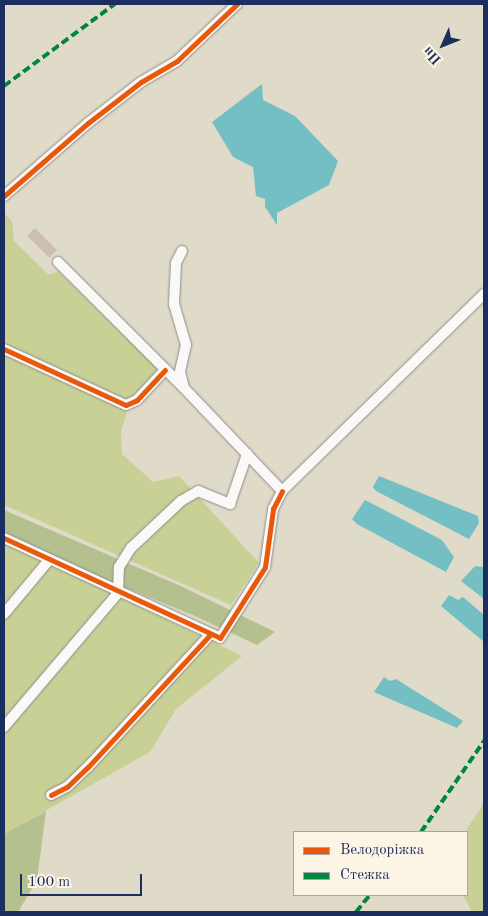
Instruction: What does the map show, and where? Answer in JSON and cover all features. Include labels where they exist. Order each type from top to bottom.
[{"type":"street","points":[[4,196],[88,123],[141,82],[177,61],[236,4]]},
{"type":"street","points":[[182,252],[176,263],[174,304],[186,345],[180,372],[184,388]]},
{"type":"street","points":[[58,262],[184,388],[282,491]]},
{"type":"street","points":[[4,538],[118,593],[220,638],[265,567],[273,509],[282,491],[484,294]]},
{"type":"street","points":[[4,349],[126,405],[137,400],[165,370]]},
{"type":"street","points":[[4,727],[118,593],[119,567],[131,548],[181,501],[198,491],[230,504],[247,454]]},
{"type":"street","points":[[4,614],[49,560]]},
{"type":"street","points":[[51,795],[67,787],[88,767],[210,635]]},
{"type":"green space","points":[[4,213],[12,221],[14,241],[49,275],[58,271],[160,370],[132,398],[121,431],[122,454],[153,482],[179,476],[259,563],[231,605],[4,505]]},
{"type":"green space","points":[[4,510],[183,587],[275,632],[257,645],[195,616],[82,570],[4,534]]},
{"type":"green space","points":[[4,541],[242,656],[176,709],[150,752],[4,834]]},
{"type":"green space","points":[[484,803],[484,912],[472,912],[464,896],[468,896],[468,831],[466,831]]},
{"type":"green space","points":[[46,811],[37,880],[18,912],[4,912],[4,834]]},
{"type":"water","points":[[262,84],[263,100],[295,116],[338,161],[329,185],[277,213],[277,225],[265,207],[265,199],[256,196],[253,167],[233,157],[212,122]]},
{"type":"water","points":[[379,476],[478,516],[479,523],[469,539],[376,491],[373,487]]},
{"type":"water","points":[[365,500],[442,540],[454,557],[446,572],[357,524],[352,519]]},
{"type":"water","points":[[475,566],[484,567],[484,599],[461,581]]},
{"type":"water","points":[[449,595],[458,600],[463,597],[484,615],[484,642],[441,606]]},
{"type":"water","points":[[384,677],[390,681],[396,679],[463,721],[457,728],[374,692]]},
{"type":"building","points":[[35,228],[57,250],[49,258],[27,236]]},
{"type":"marked path","points":[[4,86],[115,4]]},
{"type":"marked path","points":[[422,831],[484,741]]},
{"type":"marked path","points":[[356,912],[369,896]]},
{"type":"cycle path","points":[[4,196],[88,123],[141,82],[177,61],[237,4]]},
{"type":"cycle path","points":[[4,349],[126,405],[137,400],[165,370]]},
{"type":"cycle path","points":[[4,538],[220,638],[265,567],[273,509],[282,491]]},
{"type":"cycle path","points":[[51,795],[67,787],[88,767],[210,635]]}]
